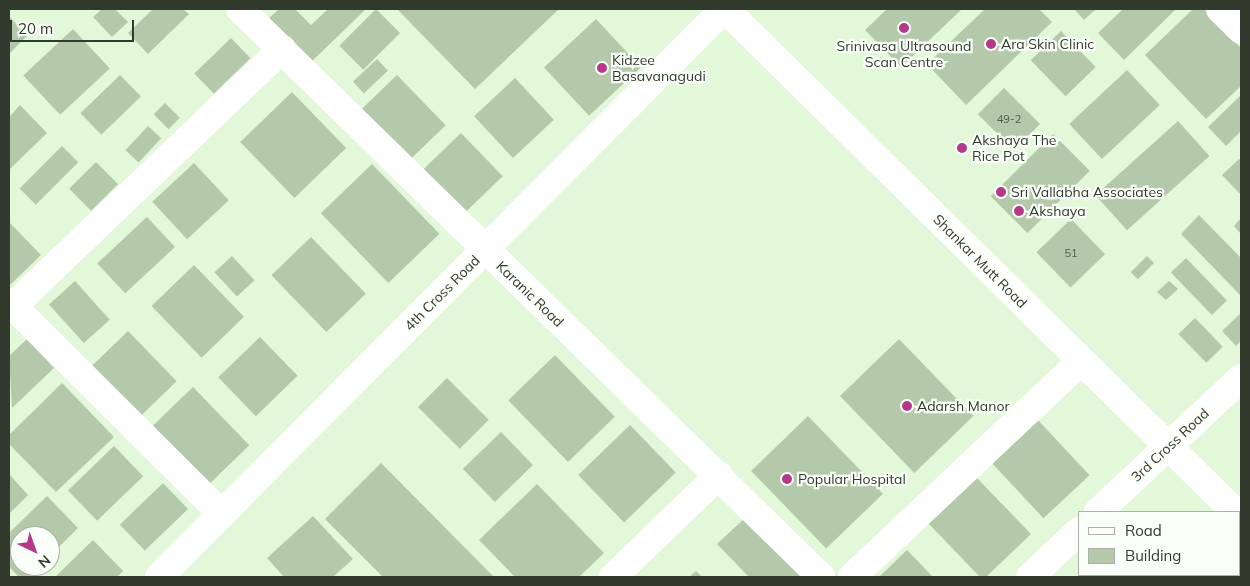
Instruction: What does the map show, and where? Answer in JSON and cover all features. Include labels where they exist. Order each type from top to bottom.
[{"type":"street","name":"Karanic Road","points":[[240,9],[484,250],[719,475],[821,577]]},
{"type":"street","name":"4th Cross Road","points":[[159,577],[724,9]]},
{"type":"street","name":"Shankar Mutt Road","points":[[724,9],[1234,511]]},
{"type":"street","points":[[1220,9],[1241,30]]},
{"type":"street","points":[[222,514],[11,308],[282,50]]},
{"type":"street","points":[[852,577],[1082,361]]},
{"type":"street","name":"3rd Cross Road","points":[[1099,511],[1241,378]]},
{"type":"street","points":[[613,577],[719,475]]},
{"type":"street","points":[[1030,577],[1078,532]]},
{"type":"building","points":[[102,9],[115,9],[128,22],[112,37],[93,17]]},
{"type":"building","points":[[153,9],[183,9],[189,14],[148,54],[128,33]]},
{"type":"building","points":[[279,9],[295,9],[311,25],[328,9],[365,10],[308,65],[266,21]]},
{"type":"building","points":[[376,9],[400,33],[363,70],[339,46]]},
{"type":"building","points":[[397,9],[559,9],[475,89]]},
{"type":"building","points":[[887,9],[962,9],[901,67],[865,30]]},
{"type":"building","points":[[985,9],[1039,9],[1052,22],[966,105],[927,64]]},
{"type":"building","points":[[1074,9],[1096,9],[1084,20]]},
{"type":"building","points":[[1123,9],[1176,9],[1124,60],[1098,33]]},
{"type":"building","points":[[1193,9],[1204,9],[1241,48],[1241,86],[1206,119],[1145,55]]},
{"type":"building","points":[[9,16],[27,36],[9,54]]},
{"type":"building","points":[[596,19],[641,67],[589,116],[544,67]]},
{"type":"building","points":[[73,29],[110,68],[60,115],[23,75]]},
{"type":"building","points":[[1061,31],[1096,67],[1066,96],[1031,60]]},
{"type":"building","points":[[231,38],[250,58],[214,94],[194,73]]},
{"type":"building","points":[[377,59],[388,71],[364,93],[353,82]]},
{"type":"building","points":[[1127,70],[1160,105],[1102,159],[1069,124]]},
{"type":"building","points":[[120,75],[141,97],[101,135],[80,113]]},
{"type":"building","points":[[397,75],[446,125],[407,163],[358,113]]},
{"type":"building","points":[[515,78],[554,120],[513,158],[474,116]]},
{"type":"building","points":[[1004,88],[1040,124],[1014,150],[978,114]]},
{"type":"building","points":[[292,92],[346,148],[294,198],[240,142]]},
{"type":"building","points":[[1241,95],[1241,131],[1226,146],[1208,127]]},
{"type":"building","points":[[165,103],[180,118],[169,129],[154,114]]},
{"type":"building","points":[[20,105],[47,133],[9,170],[9,117]]},
{"type":"building","points":[[1178,121],[1209,156],[1127,230],[1096,195]]},
{"type":"building","points":[[148,126],[161,138],[139,162],[125,150]]},
{"type":"building","points":[[461,133],[503,176],[462,216],[420,173]]},
{"type":"building","points":[[1053,134],[1090,171],[1028,233],[991,196]]},
{"type":"building","points":[[62,146],[78,162],[36,205],[20,188]]},
{"type":"building","points":[[1239,159],[1241,161],[1241,195],[1222,175]]},
{"type":"building","points":[[96,162],[118,184],[91,211],[69,189]]},
{"type":"building","points":[[194,163],[229,200],[187,239],[152,202]]},
{"type":"building","points":[[372,164],[439,234],[388,283],[321,213]]},
{"type":"building","points":[[1199,215],[1241,258],[1241,296],[1181,234]]},
{"type":"building","points":[[147,217],[175,247],[125,293],[97,263]]},
{"type":"building","points":[[1241,218],[1241,234],[1234,226]]},
{"type":"building","points":[[1071,219],[1105,254],[1071,288],[1036,252]]},
{"type":"building","points":[[9,222],[41,255],[9,286]]},
{"type":"building","points":[[311,237],[366,294],[326,332],[271,275]]},
{"type":"building","points":[[232,256],[255,280],[237,297],[214,272]]},
{"type":"building","points":[[1147,256],[1154,263],[1138,279],[1131,272]]},
{"type":"building","points":[[1186,258],[1227,300],[1212,315],[1171,273]]},
{"type":"building","points":[[194,265],[244,317],[202,358],[152,306]]},
{"type":"building","points":[[75,281],[110,320],[84,343],[49,304]]},
{"type":"building","points":[[1169,281],[1178,289],[1166,300],[1157,292]]},
{"type":"building","points":[[1241,313],[1241,341],[1236,346],[1222,331]]},
{"type":"building","points":[[1195,318],[1223,347],[1206,363],[1178,334]]},
{"type":"building","points":[[128,331],[177,381],[137,420],[88,369]]},
{"type":"building","points":[[260,337],[298,376],[256,416],[218,377]]},
{"type":"building","points":[[27,339],[54,368],[12,408],[9,356]]},
{"type":"building","name":"Adarsh Manor","points":[[899,339],[973,416],[914,473],[840,396]]},
{"type":"building","points":[[555,355],[615,417],[568,462],[508,400]]},
{"type":"building","points":[[447,378],[489,420],[460,449],[418,407]]},
{"type":"building","points":[[62,383],[114,437],[56,492],[9,444],[9,435]]},
{"type":"building","points":[[193,387],[249,445],[205,488],[149,429]]},
{"type":"building","points":[[808,416],[883,494],[826,549],[751,471]]},
{"type":"building","points":[[1037,419],[1090,475],[1043,518],[991,462]]},
{"type":"building","points":[[630,425],[676,472],[624,522],[578,475]]},
{"type":"building","points":[[501,432],[533,465],[495,502],[463,469]]},
{"type":"building","points":[[114,446],[143,476],[97,521],[68,490]]},
{"type":"building","points":[[381,463],[494,577],[383,577],[325,519]]},
{"type":"building","points":[[9,474],[28,495],[9,514]]},
{"type":"building","points":[[975,476],[1031,534],[986,577],[980,577],[927,522]]},
{"type":"building","points":[[163,483],[188,509],[145,551],[120,525]]},
{"type":"building","points":[[537,484],[604,553],[579,577],[515,577],[479,540]]},
{"type":"building","points":[[47,496],[78,528],[60,546],[60,526],[16,526]]},
{"type":"building","points":[[313,516],[353,559],[333,577],[284,577],[267,558]]},
{"type":"building","points":[[745,518],[803,577],[749,577],[717,544]]},
{"type":"building","points":[[10,532],[10,568],[9,567]]},
{"type":"building","points":[[93,540],[123,571],[117,577],[55,577],[60,576],[60,572]]},
{"type":"building","points":[[907,550],[933,577],[879,577]]},
{"type":"building","points":[[696,571],[702,577],[689,577]]},
{"type":"place","name":"Srinivasa Ultrasound Scan Centre","points":[[904,28]]},
{"type":"place","name":"Ara Skin Clinic","points":[[991,44]]},
{"type":"place","name":"Kidzee Basavanagudi","points":[[602,68]]},
{"type":"place","name":"Akshaya The Rice Pot","points":[[962,148]]},
{"type":"place","name":"Sri Vallabha Associates","points":[[1001,192]]},
{"type":"place","name":"Akshaya","points":[[1019,211]]},
{"type":"place","name":"Adarsh Manor","points":[[907,406]]},
{"type":"place","name":"Popular Hospital","points":[[787,479]]}]
